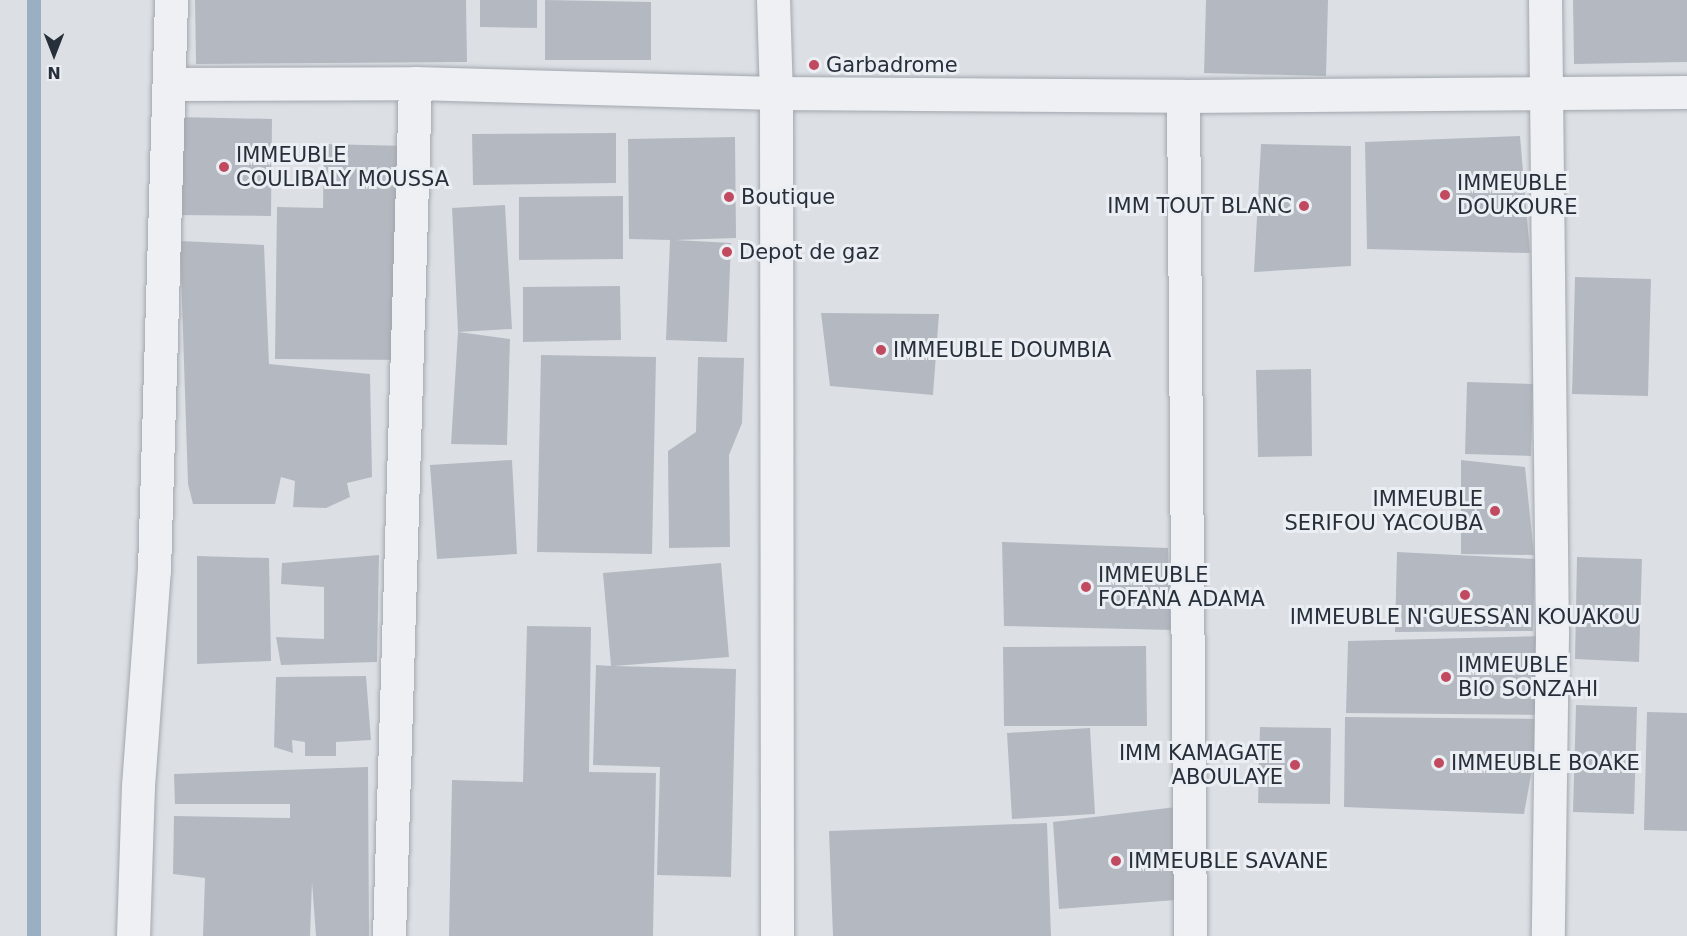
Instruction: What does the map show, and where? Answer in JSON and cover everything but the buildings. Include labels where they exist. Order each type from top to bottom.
[{"type":"street","points":[[133,936],[138,786],[154,570],[171,84],[171,0]]},
{"type":"street","points":[[772,0],[776,93],[777,936]]},
{"type":"street","points":[[1545,0],[1548,93],[1552,634],[1548,936]]},
{"type":"street","points":[[171,84],[416,84],[776,93],[1183,96],[1687,92]]},
{"type":"street","points":[[389,936],[416,84]]},
{"type":"street","points":[[1183,96],[1190,936]]},
{"type":"waterway","points":[[34,0],[34,936]]},
{"type":"place","name":"Garbadrome","points":[[814,65]]},
{"type":"place","name":"IMMEUBLE COULIBALY MOUSSA","points":[[224,167]]},
{"type":"place","name":"IMMEUBLE DOUKOURE","points":[[1445,195]]},
{"type":"place","name":"Boutique","points":[[729,197]]},
{"type":"place","name":"IMM TOUT BLANC","points":[[1304,206]]},
{"type":"place","name":"Depot de gaz","points":[[727,252]]},
{"type":"place","name":"IMMEUBLE DOUMBIA","points":[[881,350]]},
{"type":"place","name":"IMMEUBLE SERIFOU YACOUBA","points":[[1495,511]]},
{"type":"place","name":"IMMEUBLE FOFANA ADAMA","points":[[1086,587]]},
{"type":"place","name":"IMMEUBLE N'GUESSAN KOUAKOU","points":[[1465,595]]},
{"type":"place","name":"IMMEUBLE BIO SONZAHI","points":[[1446,677]]},
{"type":"place","name":"IMMEUBLE BOAKE","points":[[1439,763]]},
{"type":"place","name":"IMM KAMAGATE ABOULAYE","points":[[1295,765]]},
{"type":"place","name":"IMMEUBLE SAVANE","points":[[1116,861]]}]
